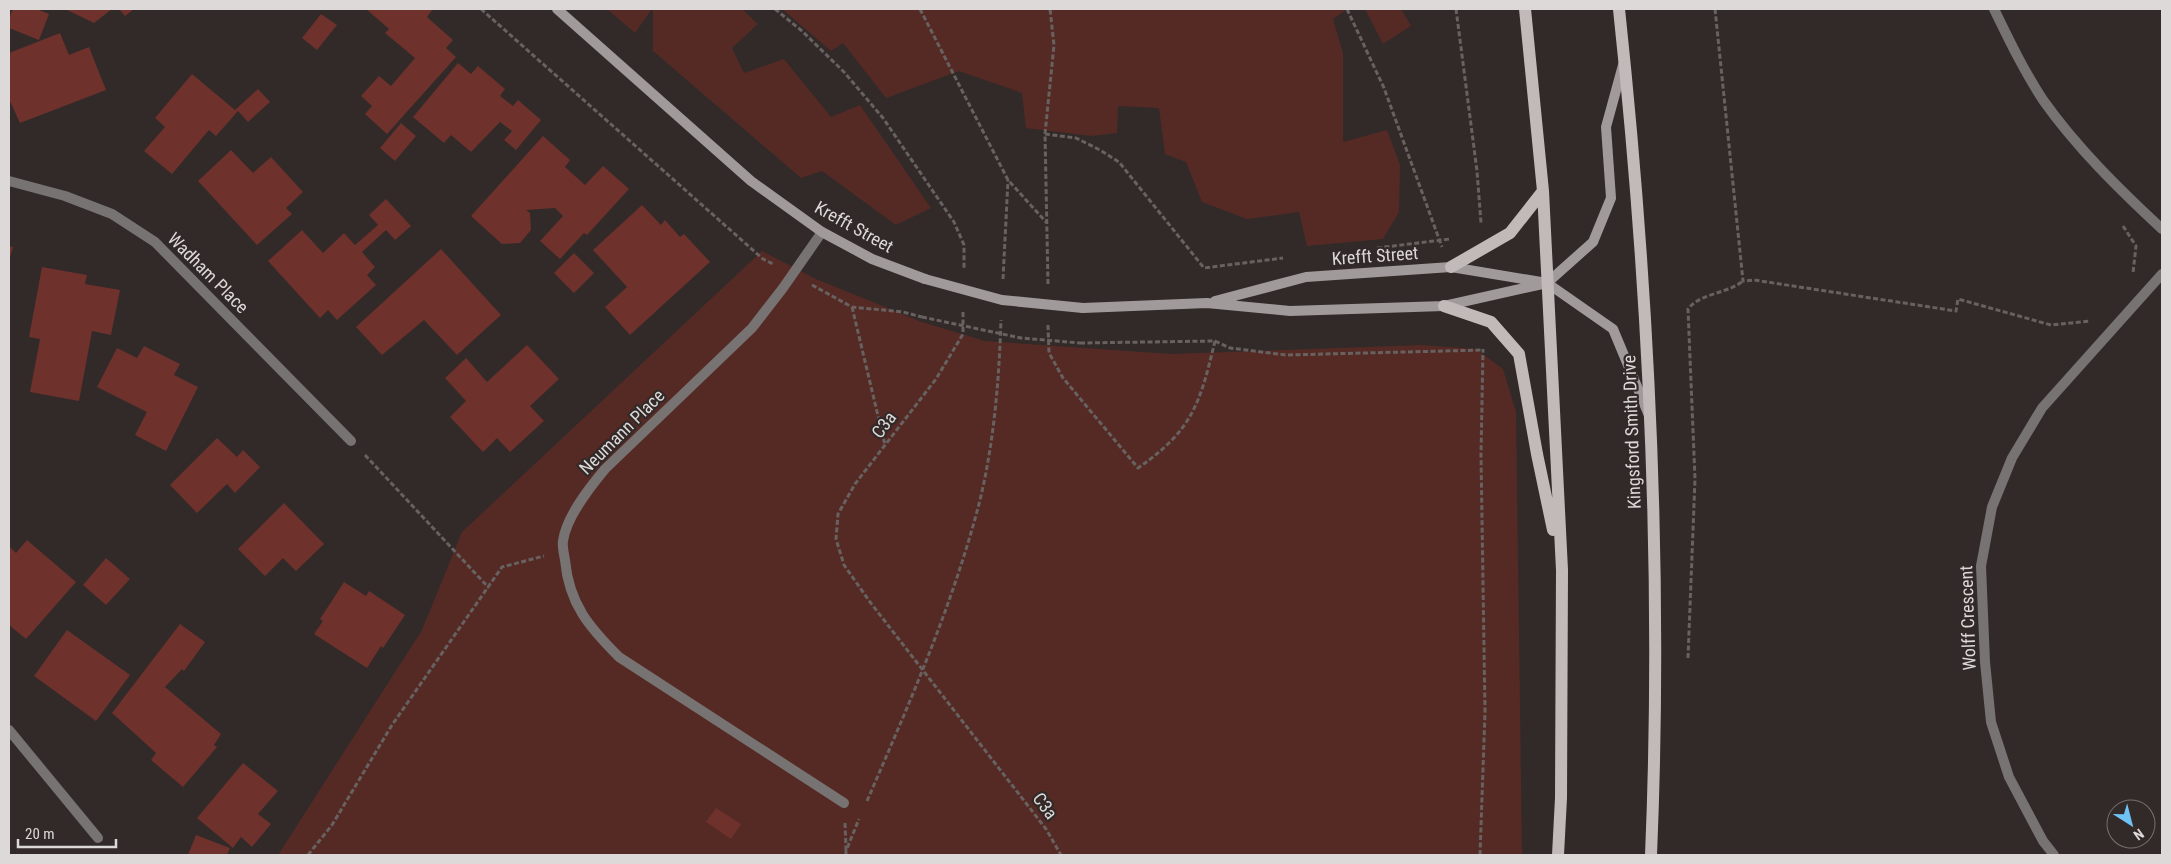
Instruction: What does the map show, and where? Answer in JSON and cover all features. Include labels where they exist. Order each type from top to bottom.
[{"type":"main road","points":[[1525,9],[1543,191],[1562,570],[1558,855]]},
{"type":"main road","name":"Kingsford Smith Drive","points":[[1619,9],[1642,258],[1651,422],[1655,605],[1654,789],[1651,855]]},
{"type":"main road","points":[[1452,267],[1510,234],[1543,191]]},
{"type":"main road","points":[[1444,306],[1491,322],[1519,354],[1537,454],[1562,570]]},
{"type":"street","name":"Krefft Street","points":[[557,9],[751,181],[822,232],[872,259],[925,280],[1002,300],[1083,308],[1207,303],[1290,311],[1444,306],[1547,283],[1593,242],[1611,198],[1606,127],[1624,62]]},
{"type":"street","points":[[1994,9],[2019,60],[2043,99],[2070,135],[2102,171],[2162,229]]},
{"type":"street","name":"Wadham Place","points":[[9,180],[65,196],[112,214],[155,242],[351,441]]},
{"type":"street","name":"Neumann Place","points":[[822,232],[752,328],[605,468],[586,492],[574,513],[563,541],[566,577],[572,595],[592,629],[619,657],[844,803]]},
{"type":"street","name":"Krefft Street","points":[[1207,303],[1306,278],[1452,267],[1547,283],[1613,328],[1651,422]]},
{"type":"street","name":"Wolff Crescent","points":[[2054,855],[2043,841],[2009,777],[1991,722],[1984,662],[1981,566],[1992,507],[2012,458],[2042,408],[2162,274]]},
{"type":"street","points":[[9,730],[98,838]]},
{"type":"path","points":[[481,9],[764,259]]},
{"type":"path","points":[[775,9],[802,31],[844,72],[883,118],[954,222],[964,245],[964,274]]},
{"type":"path","points":[[920,9],[1008,180],[1047,224]]},
{"type":"path","points":[[1045,134],[1054,45],[1050,9]]},
{"type":"path","points":[[1347,9],[1384,88],[1439,241],[1452,267]]},
{"type":"path","points":[[1456,9],[1477,171],[1482,232],[1479,251]]},
{"type":"path","points":[[1715,9],[1743,281]]},
{"type":"path","points":[[1003,288],[1008,180]]},
{"type":"path","points":[[2121,223],[2136,246],[2133,274],[2128,281]]},
{"type":"path","points":[[1688,658],[1695,479],[1688,309],[1692,302],[1735,288],[1743,281],[1754,280],[1956,312],[1958,299],[2052,325],[2092,321],[2096,318]]},
{"type":"path","name":"C3a","points":[[963,304],[963,334],[936,379],[855,484],[838,514],[836,540],[844,565],[870,602],[1046,829],[1061,855]]},
{"type":"path","points":[[886,446],[852,307],[903,312],[1021,338],[1080,343],[1215,341],[1230,348],[1286,355],[1483,350]]},
{"type":"path","points":[[865,806],[923,670],[959,570],[979,503],[999,376],[1002,317]]},
{"type":"path","points":[[1480,855],[1485,712],[1481,455],[1483,350],[1491,322]]},
{"type":"path","points":[[351,441],[489,588]]},
{"type":"path","points":[[308,855],[332,825],[392,725],[502,567],[564,551]]},
{"type":"path","points":[[846,855],[861,814]]},
{"type":"shaded area","points":[[607,9],[652,9],[635,33]]},
{"type":"shaded area","points":[[653,9],[742,9],[758,24],[732,48],[744,73],[784,59],[831,117],[860,105],[931,208],[896,225],[822,171],[801,178],[653,51]]},
{"type":"shaded area","points":[[782,9],[1347,9],[1333,19],[1343,53],[1343,142],[1387,130],[1400,165],[1399,212],[1383,239],[1307,246],[1299,212],[1247,219],[1202,202],[1186,162],[1165,154],[1159,108],[1118,106],[1117,133],[1092,136],[1026,128],[1022,93],[959,71],[886,98],[843,43],[831,51]]},
{"type":"shaded area","points":[[1365,9],[1401,9],[1411,26],[1383,44]]},
{"type":"shaded area","points":[[762,251],[816,279],[922,322],[985,341],[1171,354],[1422,345],[1476,349],[1503,369],[1516,412],[1522,855],[278,855],[422,630],[462,532]]},
{"type":"building","points":[[13,9],[37,9],[49,14],[39,40],[9,28],[9,18]]},
{"type":"building","points":[[65,9],[112,9],[94,23]]},
{"type":"building","points":[[119,9],[134,9],[125,16]]},
{"type":"building","points":[[366,9],[431,9],[427,17],[453,40],[446,48],[456,57],[387,134],[365,114],[372,106],[361,96],[379,76],[391,86],[415,58],[385,33],[389,29]]},
{"type":"building","points":[[321,14],[337,25],[317,50],[302,38]]},
{"type":"building","points":[[60,33],[69,55],[89,47],[106,90],[20,123],[9,99],[9,53]]},
{"type":"building","points":[[458,63],[471,74],[478,66],[505,89],[500,96],[513,106],[518,100],[541,120],[516,150],[504,140],[512,131],[500,122],[471,152],[451,135],[444,143],[413,117]]},
{"type":"building","points":[[192,74],[235,110],[258,89],[270,102],[248,122],[238,111],[216,136],[209,130],[172,174],[144,151],[165,127],[155,118]]},
{"type":"building","points":[[401,123],[416,136],[395,161],[380,148]]},
{"type":"building","points":[[543,136],[570,160],[565,167],[585,185],[603,166],[629,189],[587,235],[584,233],[560,259],[540,241],[563,216],[555,208],[526,210],[530,213],[531,230],[520,243],[502,244],[471,216]]},
{"type":"building","points":[[231,150],[253,173],[271,157],[303,192],[286,208],[292,214],[257,245],[198,181]]},
{"type":"building","points":[[386,199],[411,226],[395,240],[386,230],[362,252],[375,267],[367,275],[376,285],[337,320],[328,310],[320,318],[268,261],[302,230],[323,253],[344,233],[355,245],[378,225],[369,215]]},
{"type":"building","points":[[642,205],[661,225],[665,220],[680,237],[684,234],[710,262],[630,335],[605,307],[627,287],[593,250]]},
{"type":"building","points":[[9,246],[13,247],[9,261]]},
{"type":"building","points":[[441,249],[501,315],[457,355],[424,320],[382,355],[356,327]]},
{"type":"building","points":[[574,253],[594,273],[574,293],[554,273]]},
{"type":"building","points":[[42,267],[87,275],[85,284],[120,290],[111,335],[92,331],[79,401],[30,392],[40,339],[29,337]]},
{"type":"building","points":[[527,345],[559,379],[530,406],[544,421],[510,452],[497,438],[483,452],[450,417],[466,401],[445,378],[466,358],[487,382]]},
{"type":"building","points":[[144,346],[180,364],[174,375],[198,387],[166,451],[135,435],[147,412],[97,387],[117,348],[137,358]]},
{"type":"building","points":[[217,438],[237,457],[243,450],[260,467],[235,493],[227,484],[197,513],[170,485]]},
{"type":"building","points":[[284,503],[324,544],[296,571],[283,558],[265,576],[238,549]]},
{"type":"building","points":[[27,540],[76,582],[26,639],[9,625],[9,546],[16,553]]},
{"type":"building","points":[[106,558],[130,579],[106,605],[83,585]]},
{"type":"building","points":[[344,582],[366,596],[369,591],[405,615],[367,668],[314,634],[323,621],[320,619]]},
{"type":"building","points":[[180,624],[205,642],[184,671],[182,669],[165,687],[221,734],[214,745],[217,747],[183,787],[151,760],[156,753],[112,713]]},
{"type":"building","points":[[67,630],[130,675],[96,721],[34,676]]},
{"type":"building","points":[[243,763],[278,791],[258,814],[271,824],[252,847],[241,837],[233,848],[197,818]]},
{"type":"building","points":[[716,808],[741,824],[731,839],[706,822]]},
{"type":"building","points":[[196,835],[230,848],[227,855],[188,855]]}]
